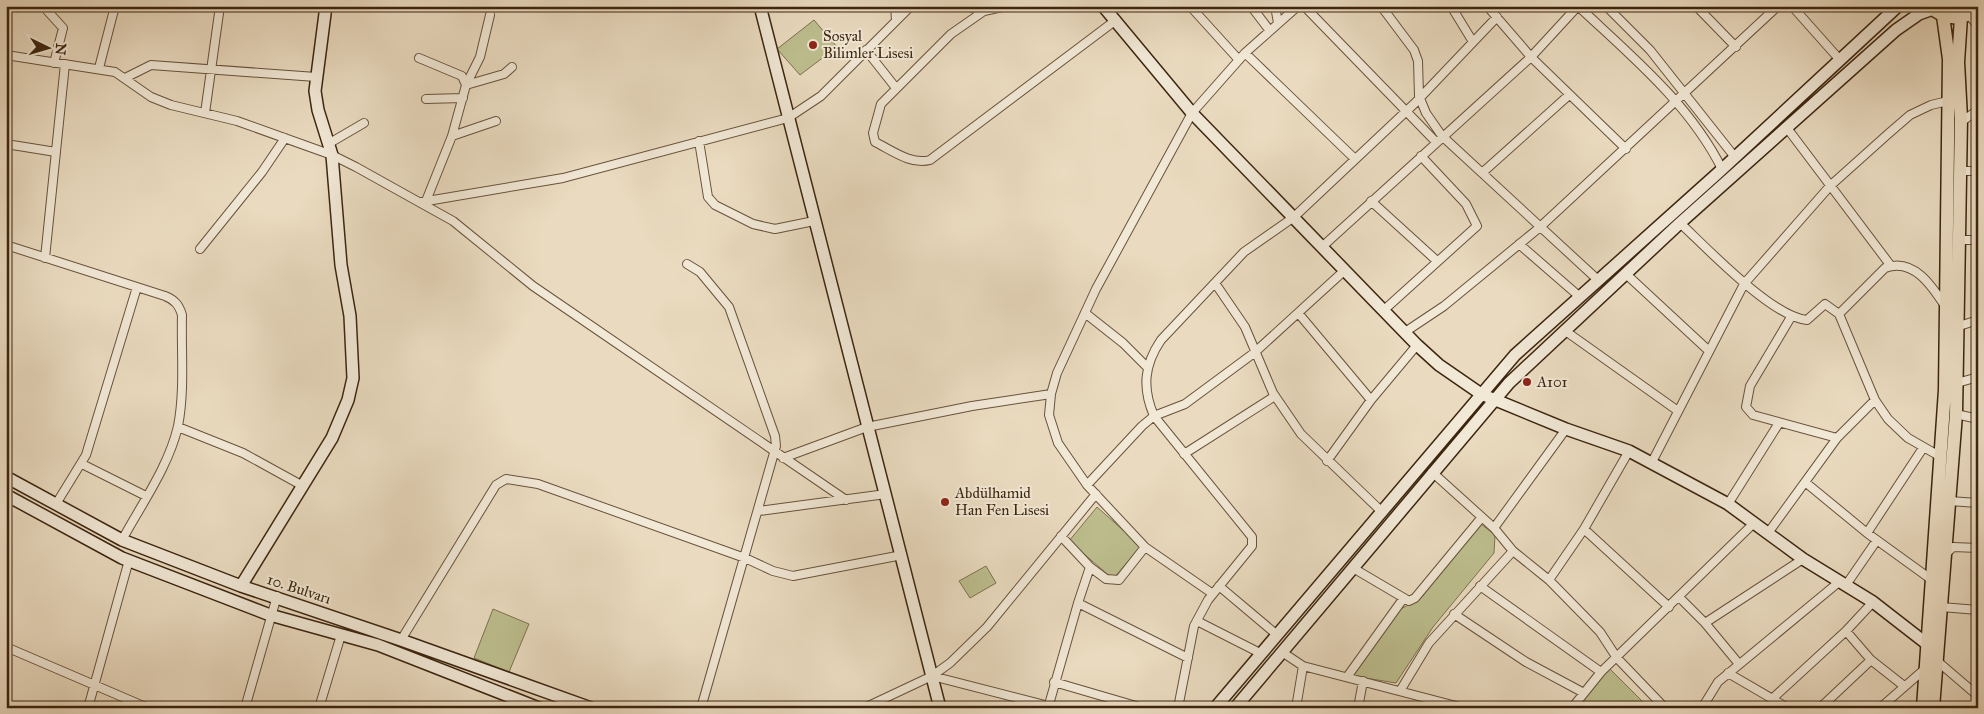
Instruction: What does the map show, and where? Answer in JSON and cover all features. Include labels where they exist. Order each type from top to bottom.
[{"type":"main road","points":[[241,586],[332,438],[348,400],[353,378],[351,326],[341,265],[332,155],[318,110],[315,92],[326,6]]},
{"type":"main road","points":[[760,6],[940,708]]},
{"type":"main road","points":[[1215,708],[1515,355],[1722,169],[1898,6]]},
{"type":"main road","points":[[1933,708],[1927,644],[1946,390],[1951,345],[1956,326],[1961,122],[1954,100],[1949,60],[1936,10]]},
{"type":"main road","points":[[1235,708],[1432,472],[1509,383],[1680,223],[1896,30],[1919,14],[1936,10],[1970,14],[1958,62],[1954,100],[1946,308],[1957,383],[1949,501],[1948,547],[1941,607],[1923,708]]},
{"type":"main road","points":[[1111,11],[1192,113],[1417,345],[1440,365],[1481,394],[1566,429],[1629,451],[1728,504],[1803,559],[1873,602],[1927,644]]},
{"type":"main road","name":"10. Bulvarı","points":[[6,477],[122,540],[241,586],[276,596],[402,640],[583,706]]},
{"type":"main road","name":"10. Bulvarı","points":[[6,495],[129,560],[270,615],[378,645],[539,708]]},
{"type":"street","points":[[43,6],[63,28],[54,63]]},
{"type":"street","points":[[98,68],[115,6]]},
{"type":"street","points":[[205,113],[220,6]]},
{"type":"street","points":[[895,6],[896,20]]},
{"type":"street","points":[[424,201],[564,178],[788,118],[821,96],[911,6]]},
{"type":"street","points":[[965,6],[984,11]]},
{"type":"street","points":[[1007,6],[984,11],[951,34],[896,88],[881,104],[873,133],[875,142],[909,160],[922,163],[930,160],[1111,11]]},
{"type":"street","points":[[1190,6],[1239,60]]},
{"type":"street","points":[[1251,6],[1270,31]]},
{"type":"street","points":[[1275,6],[1278,24]]},
{"type":"street","points":[[1213,594],[1145,546],[1087,485],[1058,443],[1049,415],[1051,394],[1057,373],[1085,313],[1192,113],[1245,53],[1298,6]]},
{"type":"street","points":[[1304,6],[1405,112],[1482,173],[1598,280]]},
{"type":"street","points":[[1381,6],[1414,50],[1418,61],[1419,96],[1439,139]]},
{"type":"street","points":[[1451,6],[1473,42]]},
{"type":"street","points":[[1487,6],[1531,57],[1626,149]]},
{"type":"street","points":[[1323,246],[1531,57],[1578,6],[1658,81],[1711,148],[1722,169]]},
{"type":"street","points":[[1606,6],[1650,50],[1734,156]]},
{"type":"street","points":[[1696,6],[1736,47]]},
{"type":"street","points":[[1405,332],[1444,306],[1540,228],[1778,6]]},
{"type":"street","points":[[1792,6],[1840,60]]},
{"type":"street","points":[[1970,14],[1978,26]]},
{"type":"street","points":[[424,201],[452,136],[466,85],[480,57],[490,15]]},
{"type":"street","points":[[1178,708],[1197,621],[1218,586],[1252,546],[1252,537],[1154,416],[1148,401],[1145,383],[1147,367],[1161,340],[1244,252],[1294,217],[1405,112],[1497,17]]},
{"type":"street","points":[[866,50],[896,88]]},
{"type":"street","points":[[1245,53],[1355,159]]},
{"type":"street","points":[[6,55],[115,72],[151,97],[237,121],[332,155],[424,201],[453,220],[533,286],[846,500]]},
{"type":"street","points":[[419,58],[462,76],[466,85]]},
{"type":"street","points":[[45,258],[65,64]]},
{"type":"street","points":[[124,78],[152,65],[316,77]]},
{"type":"street","points":[[466,85],[504,74],[512,67]]},
{"type":"street","points":[[1482,173],[1569,95]]},
{"type":"street","points":[[426,99],[463,98]]},
{"type":"street","points":[[1652,462],[1744,284],[1830,186],[1910,115],[1931,105],[1954,100]]},
{"type":"street","points":[[1961,122],[1978,110]]},
{"type":"street","points":[[452,136],[496,121]]},
{"type":"street","points":[[328,144],[364,123]]},
{"type":"street","points":[[1787,128],[1891,266]]},
{"type":"street","points":[[200,249],[262,172],[285,138]]},
{"type":"street","points":[[699,141],[708,194],[715,205],[754,224],[775,229],[814,221]]},
{"type":"street","points":[[6,144],[56,152]]},
{"type":"street","points":[[1384,310],[1477,226],[1466,204],[1421,156]]},
{"type":"street","points":[[1960,171],[1978,171]]},
{"type":"street","points":[[1371,201],[1437,261]]},
{"type":"street","points":[[1680,223],[1744,284],[1790,317],[1807,320],[1825,304],[1838,314],[1876,400],[1888,420],[1908,438],[1923,448],[1941,456]]},
{"type":"street","points":[[1958,240],[1978,240]]},
{"type":"street","points":[[1519,244],[1580,297]]},
{"type":"street","points":[[6,245],[172,299],[180,308],[182,315],[178,427],[169,450],[122,540]]},
{"type":"street","points":[[687,264],[700,272],[729,307],[775,436],[776,453],[701,708]]},
{"type":"street","points":[[1838,314],[1885,268],[1891,266],[1908,268],[1918,273],[1931,284],[1946,308]]},
{"type":"street","points":[[1087,485],[1142,426],[1154,416],[1185,404],[1254,353],[1299,314],[1345,270]]},
{"type":"street","points":[[1626,274],[1709,351]]},
{"type":"street","points":[[1214,283],[1245,327],[1254,353],[1275,396],[1301,434],[1327,462],[1381,511]]},
{"type":"street","points":[[56,504],[82,464],[137,287]]},
{"type":"street","points":[[1085,313],[1123,343],[1147,367]]},
{"type":"street","points":[[1299,314],[1371,400]]},
{"type":"street","points":[[1790,317],[1750,386],[1746,402],[1748,412],[1779,423],[1837,438]]},
{"type":"street","points":[[1956,326],[1978,320]]},
{"type":"street","points":[[1564,330],[1678,411]]},
{"type":"street","points":[[1327,462],[1371,400],[1417,345]]},
{"type":"street","points":[[1957,383],[1978,376]]},
{"type":"street","points":[[783,458],[867,427],[972,406],[1051,394]]},
{"type":"street","points":[[1184,454],[1275,396]]},
{"type":"street","points":[[1768,533],[1837,438],[1876,400]]},
{"type":"street","points":[[1956,414],[1978,419]]},
{"type":"street","points":[[1728,504],[1779,423]]},
{"type":"street","points":[[178,427],[243,453],[303,486]]},
{"type":"street","points":[[1494,528],[1566,429]]},
{"type":"street","points":[[1867,534],[1923,448]]},
{"type":"street","points":[[1549,580],[1584,529],[1629,451]]},
{"type":"street","points":[[82,464],[146,496]]},
{"type":"street","points":[[1432,472],[1494,528],[1513,551],[1549,580],[1600,632],[1617,658],[1665,708]]},
{"type":"street","points":[[402,640],[496,485],[506,479],[538,484],[745,558],[773,571],[793,576],[902,555]]},
{"type":"street","points":[[1805,482],[1867,534],[1932,580]]},
{"type":"street","points":[[759,511],[886,494]]},
{"type":"street","points":[[864,708],[932,676],[950,663],[987,627],[1096,494]]},
{"type":"street","points":[[1949,501],[1978,503]]},
{"type":"street","points":[[1352,568],[1409,601],[1415,598],[1482,517]]},
{"type":"street","points":[[1572,708],[1601,672],[1753,524]]},
{"type":"street","points":[[1584,529],[1669,607]]},
{"type":"street","points":[[1061,536],[1090,567],[1106,579],[1120,580],[1145,546]]},
{"type":"street","points":[[1702,708],[1718,682],[1842,583],[1877,540]]},
{"type":"street","points":[[1948,547],[1978,548]]},
{"type":"street","points":[[1400,691],[1429,643],[1513,551]]},
{"type":"street","points":[[1705,623],[1803,559]]},
{"type":"street","points":[[88,708],[129,560]]},
{"type":"street","points":[[932,676],[1048,707],[1090,567]]},
{"type":"street","points":[[1218,586],[1276,634]]},
{"type":"street","points":[[1480,586],[1601,672]]},
{"type":"street","points":[[245,708],[276,596]]},
{"type":"street","points":[[1679,597],[1705,623],[1739,664]]},
{"type":"street","points":[[1347,677],[1403,599]]},
{"type":"street","points":[[1772,699],[1846,632],[1873,602]]},
{"type":"street","points":[[1078,603],[1188,658]]},
{"type":"street","points":[[1941,607],[1978,610]]},
{"type":"street","points":[[1454,614],[1526,662],[1584,693]]},
{"type":"street","points":[[1197,621],[1260,653]]},
{"type":"street","points":[[1846,632],[1871,660],[1904,686]]},
{"type":"street","points":[[320,707],[341,635]]},
{"type":"street","points":[[6,647],[148,708]]},
{"type":"street","points":[[1282,652],[1303,666],[1400,691],[1435,704],[1464,708]]},
{"type":"street","points":[[1820,708],[1871,660]]},
{"type":"street","points":[[1880,708],[1930,662],[1976,692]]},
{"type":"street","points":[[1296,708],[1303,666]]},
{"type":"street","points":[[1728,673],[1788,708]]},
{"type":"street","points":[[1358,708],[1363,681]]},
{"type":"street","points":[[1054,682],[1143,708]]},
{"type":"green space","points":[[814,20],[837,47],[800,75],[777,49]]},
{"type":"green space","points":[[1097,507],[1141,546],[1113,579],[1069,541]]},
{"type":"green space","points":[[1481,524],[1495,535],[1494,553],[1433,627],[1396,683],[1353,676],[1399,610],[1421,598]]},
{"type":"green space","points":[[986,566],[996,583],[970,598],[959,581]]},
{"type":"green space","points":[[493,609],[529,624],[509,672],[474,658]]},
{"type":"green space","points":[[1609,668],[1649,708],[1578,708]]},
{"type":"place","name":"Sosyal Bilimler Lisesi","points":[[813,45]]},
{"type":"place","name":"A101","points":[[1527,382]]},
{"type":"place","name":"Abdülhamid Han Fen Lisesi","points":[[945,502]]}]
